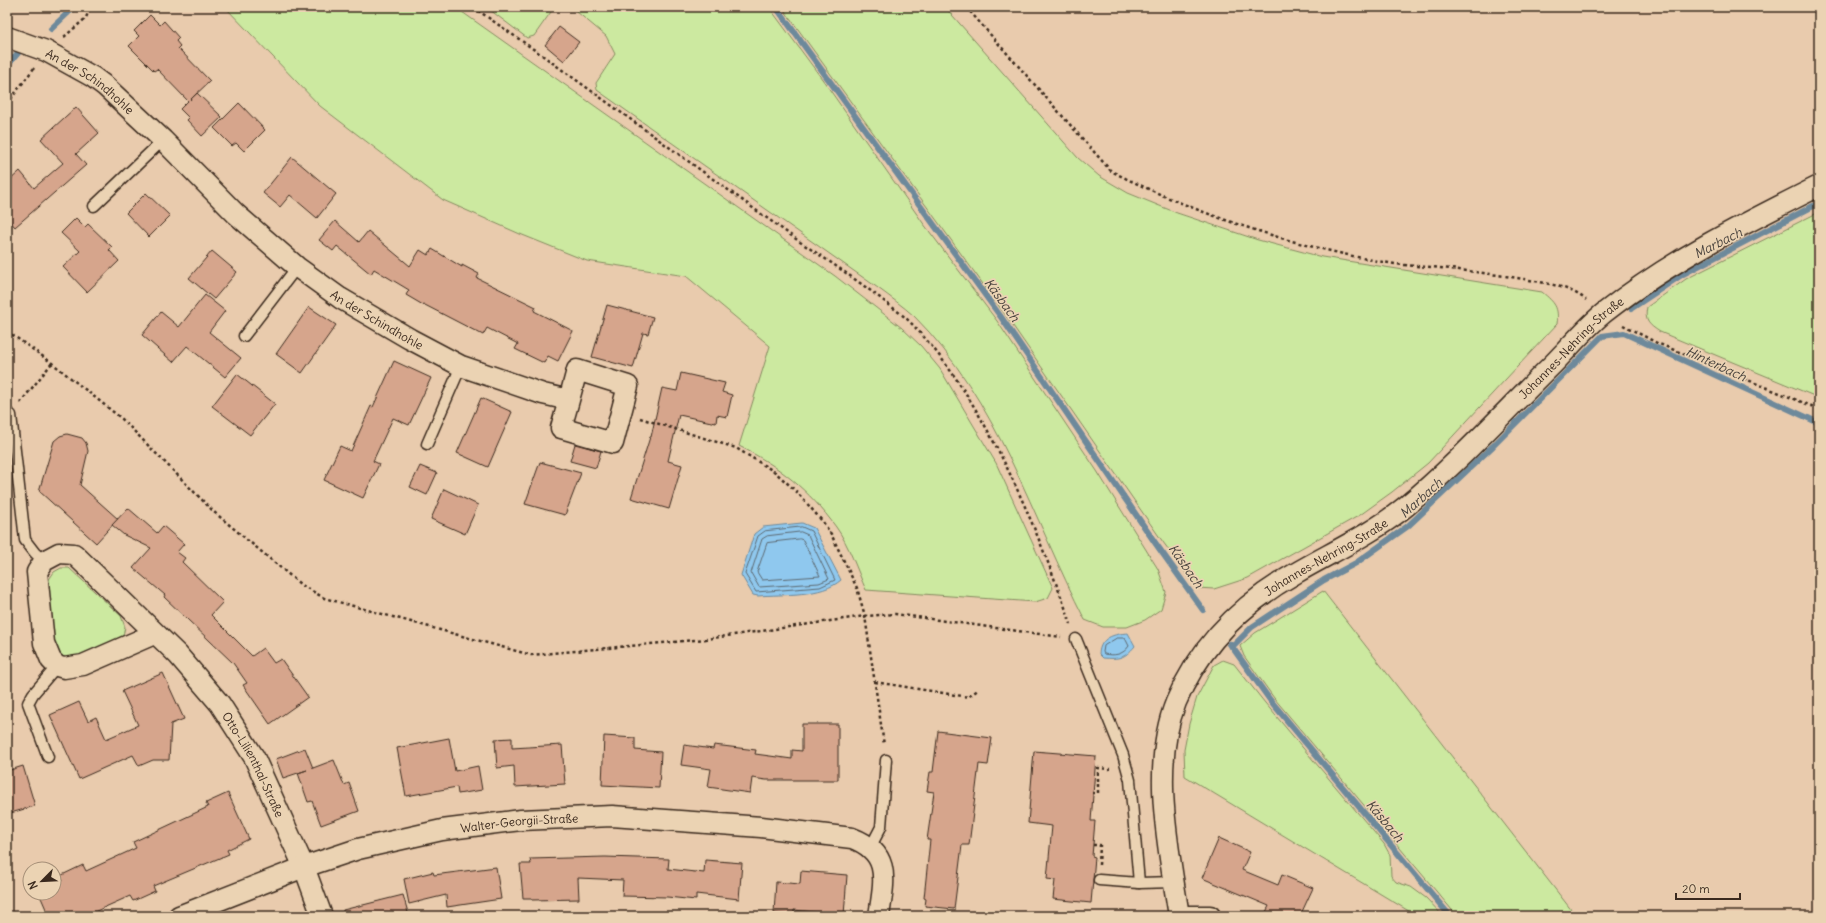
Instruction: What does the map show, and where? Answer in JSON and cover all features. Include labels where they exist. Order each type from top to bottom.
[{"type":"street","name":"An der Schindhohle","points":[[7,38],[53,46],[105,86],[163,140],[236,214],[297,267],[340,298],[410,339],[461,366],[543,394],[569,400]]},
{"type":"street","name":"Johannes-Nehring-Straße","points":[[1179,916],[1163,797],[1163,763],[1167,734],[1176,704],[1192,669],[1209,644],[1234,617],[1262,594],[1368,532],[1403,509],[1439,476],[1603,314],[1641,285],[1715,239],[1819,186]]},
{"type":"street","points":[[577,370],[628,386],[613,444],[561,428],[569,400],[577,370]]},
{"type":"street","name":"Otto-Lilienthal-Straße","points":[[44,561],[59,553],[74,554],[154,634],[178,655],[220,704],[254,757],[304,867],[322,916]]},
{"type":"street","points":[[44,561],[37,572],[44,643],[51,660],[57,666],[64,668],[84,665],[154,634]]},
{"type":"street","name":"Walter-Georgii-Straße","points":[[179,916],[304,867],[358,849],[442,830],[521,820],[612,816],[761,826],[852,838],[870,848]]},
{"type":"street","points":[[870,848],[877,854],[883,874],[884,885],[880,916]]},
{"type":"street","points":[[1185,916],[1210,916]]},
{"type":"lane","points":[[94,206],[163,140]]},
{"type":"lane","points":[[244,336],[297,267]]},
{"type":"lane","points":[[427,444],[461,366]]},
{"type":"lane","points":[[11,415],[25,540],[35,553],[44,561]]},
{"type":"lane","points":[[1076,639],[1123,755],[1130,780],[1139,883]]},
{"type":"lane","points":[[48,757],[28,703],[33,694],[57,666]]},
{"type":"lane","points":[[870,848],[881,827],[886,760]]},
{"type":"lane","points":[[1099,880],[1139,883],[1174,882]]},
{"type":"path","points":[[7,104],[53,46],[86,18],[90,7]]},
{"type":"path","points":[[7,331],[52,363],[122,419],[214,512],[300,584],[324,598],[531,655],[706,639],[865,616],[895,614],[1076,639],[1057,585],[1002,459],[979,417],[947,366],[908,321],[840,268],[473,7]]},
{"type":"path","points":[[966,7],[1111,172],[1183,204],[1259,231],[1324,250],[1384,263],[1507,276],[1550,283],[1579,295],[1603,314],[1657,343],[1819,409]]},
{"type":"path","points":[[11,415],[52,363]]},
{"type":"path","points":[[621,412],[736,448],[775,472],[809,506],[831,534],[857,588],[865,616],[886,760]]},
{"type":"path","points":[[875,682],[968,697],[979,689]]},
{"type":"path","points":[[1092,793],[1098,793],[1098,768],[1126,769]]},
{"type":"path","points":[[1093,845],[1100,845],[1099,880]]},
{"type":"green space","points":[[225,7],[455,7],[835,276],[902,328],[921,346],[940,369],[996,463],[1053,588],[1048,598],[1035,602],[866,590],[841,534],[826,514],[804,490],[792,480],[767,462],[739,446],[770,346],[686,276],[587,261],[520,234],[443,200],[320,106]]},
{"type":"green space","points":[[486,7],[556,7],[534,36],[527,38]]},
{"type":"green space","points":[[571,7],[769,7],[825,83],[923,223],[997,321],[1097,471],[1158,569],[1166,592],[1161,609],[1145,620],[1127,627],[1103,627],[1085,620],[1030,501],[991,422],[969,384],[943,349],[914,316],[878,288],[597,90],[596,83],[615,54],[606,36]]},
{"type":"green space","points":[[782,7],[945,7],[1078,158],[1099,176],[1128,193],[1177,213],[1258,240],[1322,257],[1542,292],[1553,302],[1557,309],[1557,324],[1428,463],[1392,492],[1360,515],[1248,578],[1214,589],[1197,588],[1163,542],[1004,313]]},
{"type":"green space","points":[[1819,212],[1819,398],[1660,332],[1648,322],[1646,316],[1647,307],[1686,279]]},
{"type":"green space","points":[[61,568],[69,568],[121,616],[125,627],[123,636],[73,661],[61,658],[55,652],[44,587],[54,572]]},
{"type":"green space","points":[[1323,591],[1576,916],[1457,916],[1274,698],[1244,656],[1240,646],[1255,633]]},
{"type":"green space","points":[[1223,660],[1234,664],[1384,844],[1390,855],[1391,876],[1396,882],[1411,887],[1426,898],[1443,916],[1417,916],[1185,776],[1184,750],[1189,724],[1197,697],[1214,665]]},
{"type":"water","points":[[802,523],[814,528],[841,580],[824,589],[802,594],[753,595],[741,575],[754,534],[763,527]]},
{"type":"water","points":[[1128,633],[1135,646],[1128,654],[1121,657],[1103,658],[1099,654],[1100,648],[1105,640],[1118,634]]},
{"type":"building","points":[[150,15],[160,25],[164,21],[179,38],[176,41],[180,46],[178,48],[210,81],[197,93],[222,117],[202,136],[187,120],[189,118],[180,109],[188,101],[157,69],[154,71],[129,46],[139,36],[134,31]]},
{"type":"building","points":[[559,27],[579,42],[564,61],[545,45]]},
{"type":"building","points":[[239,103],[265,130],[244,151],[236,143],[232,146],[214,128]]},
{"type":"building","points":[[76,107],[99,133],[76,154],[86,165],[15,227],[7,218],[7,183],[20,171],[34,188],[63,163],[41,139]]},
{"type":"building","points":[[292,157],[336,194],[317,218],[290,195],[280,207],[263,193]]},
{"type":"building","points":[[146,193],[170,216],[149,237],[126,213]]},
{"type":"building","points":[[76,218],[85,227],[88,224],[112,247],[109,250],[119,261],[87,292],[63,267],[80,251],[61,233]]},
{"type":"building","points":[[335,221],[359,242],[368,231],[410,266],[420,250],[428,255],[432,249],[462,267],[462,265],[479,274],[477,278],[536,307],[534,311],[573,331],[558,361],[548,356],[544,363],[515,349],[518,344],[487,328],[483,335],[406,295],[409,290],[374,269],[371,274],[337,246],[333,251],[319,240]]},
{"type":"building","points":[[212,251],[237,272],[214,299],[189,278]]},
{"type":"building","points":[[205,295],[225,311],[209,332],[241,358],[225,377],[187,346],[173,362],[142,335],[161,312],[179,327]]},
{"type":"building","points":[[607,305],[653,317],[648,334],[643,333],[633,368],[592,357]]},
{"type":"building","points":[[309,307],[336,325],[302,373],[276,354]]},
{"type":"building","points":[[394,361],[431,378],[409,425],[393,418],[373,461],[379,464],[363,498],[324,480],[340,446],[351,451],[371,406],[373,407]]},
{"type":"building","points":[[681,373],[725,383],[722,392],[732,395],[727,417],[717,415],[716,423],[679,415],[668,461],[682,465],[669,509],[631,498],[651,437],[662,388],[677,391]]},
{"type":"building","points":[[237,374],[275,404],[250,435],[212,406]]},
{"type":"building","points":[[481,398],[512,412],[488,467],[457,453]]},
{"type":"building","points":[[67,434],[82,438],[86,443],[88,451],[80,485],[118,519],[96,543],[39,491],[54,441],[60,436]]},
{"type":"building","points":[[575,444],[601,451],[596,468],[570,461]]},
{"type":"building","points":[[540,462],[581,473],[565,515],[525,504]]},
{"type":"building","points":[[420,466],[437,473],[427,495],[410,487]]},
{"type":"building","points":[[444,489],[478,505],[465,534],[431,519]]},
{"type":"building","points":[[128,508],[157,533],[163,526],[184,544],[177,552],[185,558],[182,562],[223,602],[211,615],[252,656],[263,648],[274,663],[281,659],[308,697],[270,724],[243,685],[247,683],[233,663],[164,597],[165,595],[133,568],[151,548],[124,535],[112,525]]},
{"type":"building","points":[[163,673],[184,719],[171,724],[169,760],[153,760],[139,766],[133,755],[79,779],[50,715],[79,702],[88,721],[96,717],[106,739],[138,725],[122,691]]},
{"type":"building","points":[[802,724],[838,724],[838,780],[766,780],[752,778],[750,793],[708,787],[711,769],[681,765],[684,745],[713,749],[714,745],[756,750],[755,754],[792,759],[792,750],[802,751]]},
{"type":"building","points":[[938,731],[992,738],[988,765],[979,764],[969,845],[962,845],[954,909],[925,906],[926,899],[924,898],[930,840],[927,840],[934,792],[927,791],[930,772],[933,772]]},
{"type":"building","points":[[604,736],[635,738],[635,750],[661,752],[659,788],[602,785]]},
{"type":"building","points":[[449,738],[455,771],[478,766],[482,790],[458,794],[457,787],[406,796],[397,748]]},
{"type":"building","points":[[512,738],[512,748],[562,745],[565,784],[515,787],[514,766],[497,768],[495,739]]},
{"type":"building","points":[[305,748],[313,768],[334,760],[344,785],[349,783],[359,811],[321,825],[312,801],[308,802],[298,773],[283,778],[276,759]]},
{"type":"building","points":[[1034,751],[1096,756],[1091,821],[1095,821],[1092,856],[1095,857],[1091,903],[1053,899],[1055,880],[1047,879],[1052,826],[1028,823]]},
{"type":"building","points":[[23,766],[35,806],[7,814],[7,771]]},
{"type":"building","points":[[228,793],[249,839],[227,850],[229,854],[153,886],[155,891],[133,901],[130,896],[85,916],[49,916],[42,901],[62,901],[62,875],[83,865],[86,871],[136,848],[133,842],[208,807],[206,803]]},
{"type":"building","points":[[1219,838],[1250,852],[1242,870],[1278,885],[1282,875],[1313,888],[1300,916],[1276,916],[1266,912],[1269,906],[1202,878]]},
{"type":"building","points":[[605,857],[669,859],[668,869],[704,873],[705,860],[742,863],[739,899],[696,894],[696,900],[667,897],[622,896],[623,880],[578,878],[579,899],[532,900],[532,898],[523,898],[520,864],[531,864],[530,859]]},
{"type":"building","points":[[496,867],[501,899],[447,907],[446,895],[409,904],[404,879],[433,872],[434,875]]},
{"type":"building","points":[[801,871],[847,875],[844,915],[794,910],[794,915],[774,913],[776,882],[800,884]]},
{"type":"building","points":[[403,895],[409,916],[343,916],[343,910]]},
{"type":"waterway","points":[[51,29],[74,7]]},
{"type":"waterway","name":"Käsbach","points":[[776,7],[1001,317],[1156,544],[1203,610]]},
{"type":"waterway","points":[[7,66],[18,53]]},
{"type":"waterway","name":"Marbach","points":[[1632,308],[1683,274],[1819,203]]},
{"type":"waterway","name":"Marbach","points":[[1232,647],[1252,627],[1324,580],[1356,563],[1408,526],[1493,446],[1602,336],[1624,333],[1819,423]]},
{"type":"waterway","name":"Käsbach","points":[[1230,644],[1270,700],[1450,916]]},
{"type":"water label","name":"Hinterbach","points":[[1716,364]]}]
